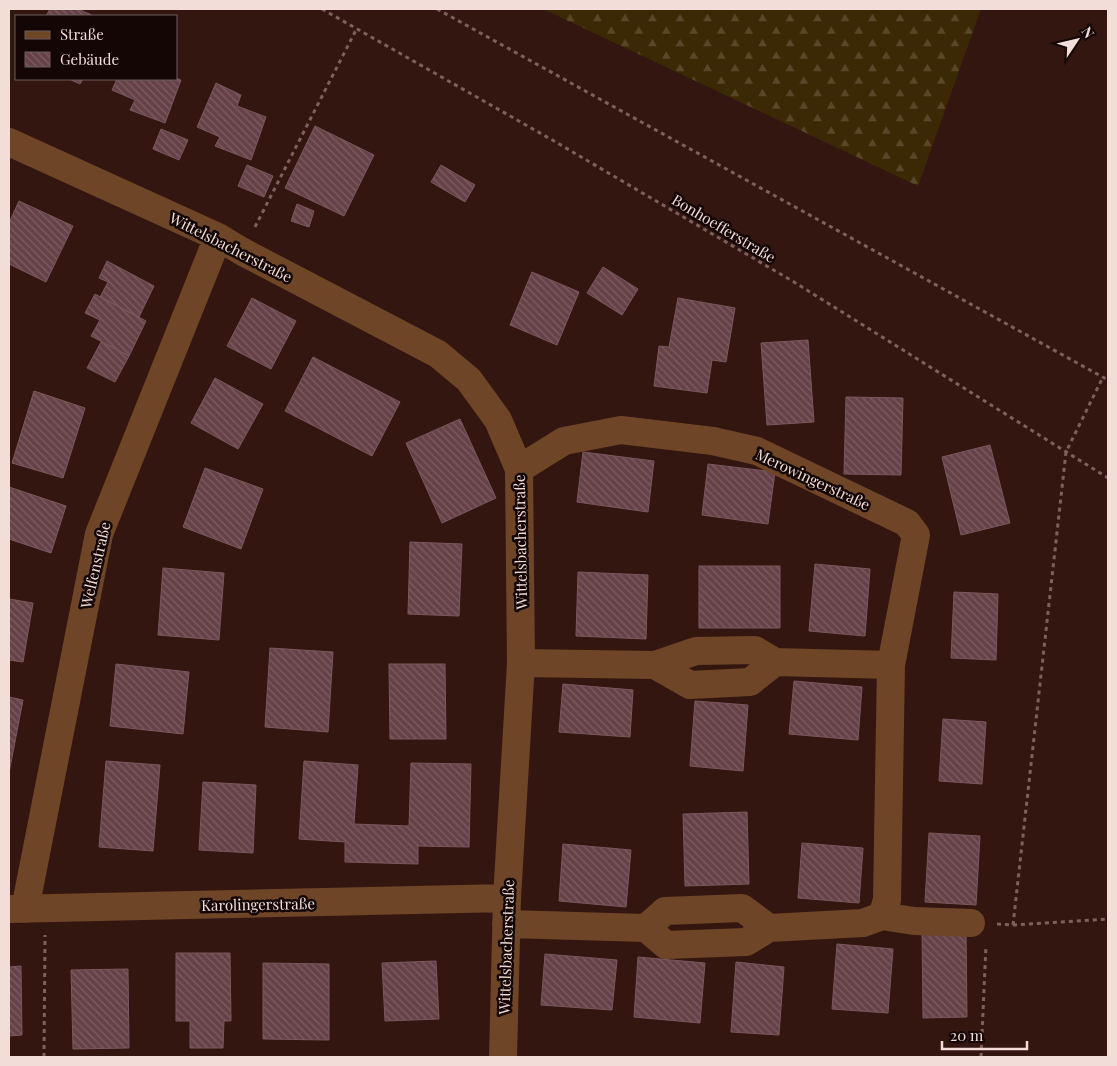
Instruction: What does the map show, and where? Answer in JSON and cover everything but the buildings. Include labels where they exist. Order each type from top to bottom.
[{"type":"street","name":"Wittelsbacherstraße","points":[[9,142],[218,237],[243,252],[438,354],[469,380],[498,420],[519,469],[521,663],[506,911],[503,1057]]},
{"type":"street","name":"Welfenstraße","points":[[25,908],[99,534],[218,237]]},
{"type":"street","name":"Merowingerstraße","points":[[519,469],[564,441],[621,430],[713,441],[757,451],[907,524],[916,536],[891,665],[887,900],[882,916]]},
{"type":"street","points":[[521,663],[655,664],[690,685],[750,682],[774,662],[891,665]]},
{"type":"street","name":"Karolingerstraße","points":[[25,908],[506,911]]},
{"type":"street","points":[[506,911],[646,928],[666,946],[746,942],[769,928],[863,923],[882,916],[914,921],[979,923]]},
{"type":"path","name":"Bonhoefferstraße","points":[[322,9],[554,141],[794,282],[1108,478]]},
{"type":"path","points":[[437,9],[1108,380]]},
{"type":"path","points":[[243,252],[357,28]]},
{"type":"path","points":[[1013,925],[1066,452],[1103,377]]},
{"type":"path","points":[[25,908],[45,936],[44,1057]]},
{"type":"path","points":[[981,1057],[979,923],[1013,925],[1108,919]]},
{"type":"green space","points":[[543,9],[981,9],[918,186]]}]
